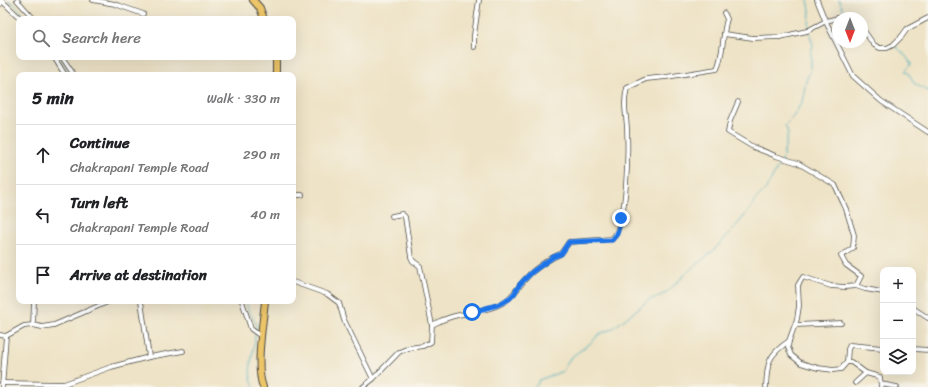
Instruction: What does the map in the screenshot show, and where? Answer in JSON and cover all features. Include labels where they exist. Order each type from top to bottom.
[{"type":"main road","points":[[253,0],[260,8],[263,16]]},
{"type":"main road","points":[[276,60],[276,72]]},
{"type":"main road","points":[[263,304],[260,374],[263,387]]},
{"type":"street","points":[[0,4],[1,0],[18,16]]},
{"type":"street","points":[[17,0],[31,16]]},
{"type":"street","points":[[93,0],[115,4],[144,14]]},
{"type":"street","points":[[474,47],[474,35],[479,0]]},
{"type":"street","points":[[817,0],[854,76],[881,101],[928,132]]},
{"type":"street","points":[[432,324],[443,318],[485,309],[509,299],[520,284],[532,272],[553,257],[561,254],[569,242],[612,240],[617,234],[625,201],[627,128],[624,101],[626,88],[646,79],[717,69],[720,62],[727,19],[724,13]]},
{"type":"street","points":[[868,36],[874,45],[880,48],[887,48],[893,45],[907,29],[928,18]]},
{"type":"street","points":[[724,34],[752,38],[780,36],[807,30],[832,20]]},
{"type":"street","points":[[56,60],[63,72]]},
{"type":"street","points":[[64,60],[72,72]]},
{"type":"street","points":[[738,102],[730,121],[728,132],[753,147],[798,163],[835,185],[846,209],[854,235],[852,248],[841,256],[846,265],[861,276],[856,286]]},
{"type":"street","points":[[296,195],[302,195]]},
{"type":"street","points":[[363,387],[373,379],[399,352],[409,348],[423,346],[431,342],[432,324],[420,266],[413,261],[411,257],[405,217],[402,214],[392,216]]},
{"type":"street","points":[[880,292],[856,286],[831,286],[803,277],[798,285],[799,306],[796,325],[792,331],[788,347],[792,355],[801,363],[818,368],[833,370],[841,369],[847,362],[848,349],[850,345],[880,348]]},
{"type":"street","points":[[296,283],[327,294],[340,303],[344,320],[373,379]]},
{"type":"street","points":[[33,325],[34,304]]},
{"type":"street","points":[[0,334],[6,336],[24,326],[33,325],[42,327],[54,325],[103,304]]},
{"type":"street","points":[[141,304],[149,357]]},
{"type":"street","points":[[243,304],[251,329],[262,337]]},
{"type":"street","points":[[916,310],[928,318]]},
{"type":"street","points":[[796,325],[841,323]]},
{"type":"street","points":[[6,336],[2,385],[64,384],[111,367],[149,357],[183,351]]},
{"type":"street","points":[[766,387],[766,375],[769,360],[778,348],[789,341]]},
{"type":"street","points":[[916,350],[928,350]]},
{"type":"street","points":[[847,362],[851,362],[866,373],[880,377],[881,385],[896,387]]},
{"type":"street","points":[[855,383],[866,373]]},
{"type":"waterway","points":[[8,0],[15,5],[24,16]]},
{"type":"waterway","points":[[808,0],[810,10],[809,27]]},
{"type":"waterway","points":[[839,0],[844,12]]},
{"type":"waterway","points":[[783,156],[788,133],[785,125],[793,117],[802,102],[806,81],[811,69],[811,52],[813,45],[809,31]]},
{"type":"waterway","points":[[894,46],[901,51],[911,63],[905,71],[915,84],[928,91]]},
{"type":"waterway","points":[[61,60],[69,72]]},
{"type":"waterway","points":[[534,387],[537,385],[539,380],[563,371],[570,358],[592,342],[599,334],[612,329],[649,300],[668,291],[692,268],[712,252],[732,231],[751,208],[754,201],[766,189],[782,160]]},
{"type":"waterway","points":[[247,304],[249,312],[255,322],[256,331]]},
{"type":"waterway","points":[[254,387],[251,381],[250,368],[255,335]]},
{"type":"route","points":[[472,312],[497,305],[509,299],[520,284],[532,272],[553,257],[561,254],[569,242],[612,240],[617,234],[621,218]]}]
